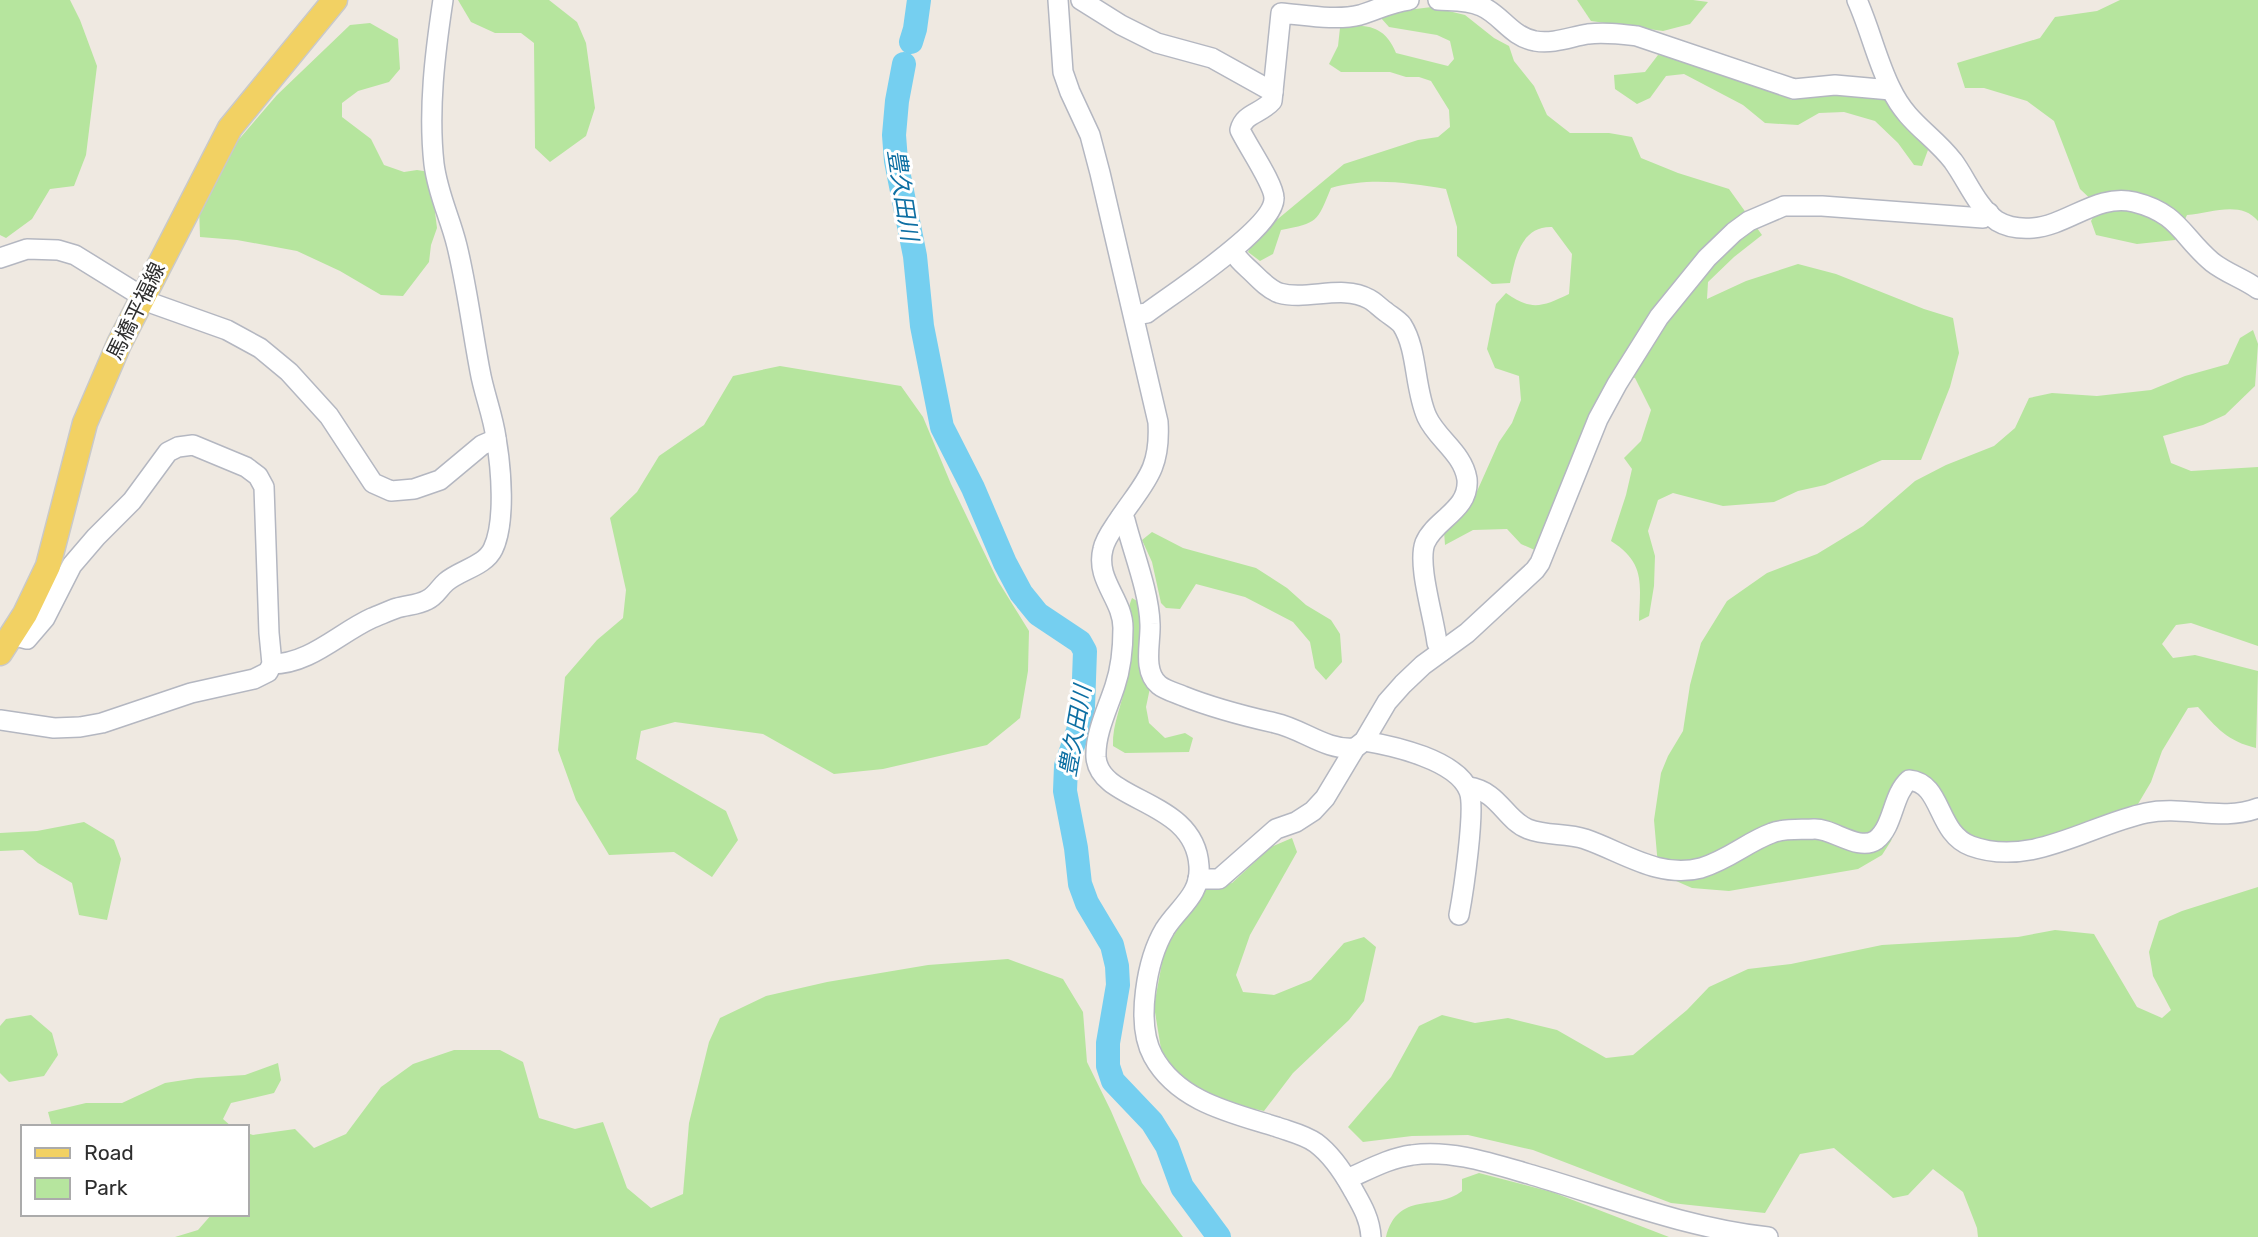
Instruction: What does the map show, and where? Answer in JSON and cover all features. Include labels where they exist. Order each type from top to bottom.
[{"type":"main road","name":"馬橋平福線","points":[[6,644],[48,566],[85,423],[98,389],[142,297],[229,128],[335,0]]},
{"type":"street","points":[[272,664],[284,664],[326,646],[367,621],[398,608],[425,602],[435,595],[444,583],[482,561],[492,551],[497,536],[500,507],[496,439],[456,244],[439,195],[434,163],[431,119],[443,0]]},
{"type":"street","points":[[1060,0],[1063,72],[1090,135],[1134,315],[1158,422],[1160,443],[1155,464],[1143,487],[1103,548],[1103,577],[1118,601],[1123,631],[1117,682],[1098,741],[1097,765],[1103,775],[1118,787],[1172,817],[1187,832],[1196,849],[1199,865],[1196,890],[1160,938],[1151,967],[1143,1021],[1153,1056],[1180,1088],[1201,1101],[1300,1135],[1316,1143],[1332,1158],[1348,1179],[1367,1215],[1371,1237]]},
{"type":"street","points":[[1081,0],[1157,43],[1212,58],[1273,92]]},
{"type":"street","points":[[1134,315],[1147,313],[1233,250],[1270,211],[1274,198],[1269,181],[1240,130],[1242,121],[1265,110],[1272,101],[1280,13],[1359,15],[1392,2],[1409,0]]},
{"type":"street","points":[[1438,0],[1481,6],[1506,27],[1535,41],[1554,42],[1611,32],[1637,36],[1794,89],[1835,85],[1891,90]]},
{"type":"street","points":[[1857,0],[1891,90],[1914,124],[1952,160],[1998,222],[2031,228],[2050,225],[2109,201],[2132,201],[2171,218],[2212,262],[2258,289]]},
{"type":"street","points":[[1198,879],[1219,879],[1276,829],[1296,822],[1313,811],[1325,798],[1387,702],[1423,665],[1467,633],[1540,563],[1598,419],[1617,384],[1659,317],[1707,258],[1734,232],[1749,221],[1784,206],[1834,206],[1983,218],[1989,213]]},
{"type":"street","points":[[0,257],[27,249],[58,250],[75,255],[142,297],[227,330],[260,348],[289,372],[329,416],[373,484],[391,491],[414,489],[440,480],[482,445],[496,439]]},
{"type":"street","points":[[1233,250],[1236,257],[1266,285],[1278,292],[1295,295],[1348,293],[1367,298],[1400,323],[1410,340],[1417,389],[1422,404],[1429,421],[1462,462],[1467,481],[1463,501],[1437,526],[1426,542],[1422,559],[1437,643],[1442,651]]},
{"type":"street","points":[[0,720],[54,728],[80,727],[102,723],[200,690],[254,679],[268,672],[272,664],[267,605],[264,487],[258,476],[246,467],[193,445],[167,452],[132,501],[72,565],[45,618],[27,639],[6,644]]},
{"type":"street","points":[[1121,517],[1125,520],[1148,606],[1149,661],[1151,673],[1158,684],[1219,708],[1293,728],[1331,746],[1344,749],[1360,744],[1417,752],[1446,768],[1468,787],[1495,799],[1525,828],[1584,839],[1659,869],[1699,869],[1728,858],[1761,837],[1776,831],[1819,829],[1867,843],[1876,839],[1886,825],[1902,786],[1909,780],[1919,781],[1929,791],[1956,838],[1984,850],[2009,851],[2047,846],[2147,813],[2225,814],[2258,808]]},
{"type":"street","points":[[1459,915],[1472,807],[1468,787]]},
{"type":"street","points":[[1348,1179],[1389,1160],[1414,1154],[1452,1155],[1590,1192],[1703,1227],[1768,1237]]},
{"type":"green space","points":[[0,0],[70,0],[97,66],[86,155],[74,186],[50,189],[32,219],[6,238],[0,235]]},
{"type":"green space","points":[[458,0],[549,0],[577,22],[586,43],[595,108],[586,136],[550,162],[535,148],[534,43],[521,33],[495,33],[471,22]]},
{"type":"green space","points":[[1577,0],[1708,2],[1690,24],[1663,31],[1591,21]]},
{"type":"green space","points":[[2120,0],[2258,0],[2258,221],[2243,211],[2225,209],[2187,215],[2175,240],[2137,244],[2096,235],[2091,221],[2099,207],[2080,189],[2054,121],[2027,101],[1984,88],[1965,88],[1957,63],[2040,38],[2055,17],[2097,11]]},
{"type":"green space","points":[[1432,7],[1465,15],[1509,46],[1514,61],[1534,86],[1547,115],[1570,133],[1609,133],[1632,137],[1641,158],[1729,189],[1762,235],[1708,282],[1707,299],[1746,281],[1798,264],[1836,274],[1953,318],[1959,353],[1950,387],[1921,460],[1882,460],[1825,485],[1798,491],[1774,502],[1723,506],[1673,493],[1658,500],[1648,531],[1655,556],[1654,586],[1649,616],[1639,621],[1640,585],[1636,566],[1622,549],[1611,541],[1632,469],[1624,458],[1641,441],[1651,410],[1635,378],[1617,374],[1537,551],[1521,544],[1507,529],[1473,530],[1445,545],[1444,531],[1470,507],[1521,400],[1519,376],[1495,368],[1487,349],[1496,304],[1506,293],[1530,305],[1544,304],[1569,294],[1572,254],[1552,227],[1542,228],[1533,232],[1521,245],[1510,283],[1492,284],[1457,256],[1457,227],[1446,189],[1375,182],[1331,188],[1315,219],[1281,230],[1273,254],[1260,261],[1248,252],[1255,238],[1344,164],[1418,140],[1438,137],[1450,127],[1449,110],[1431,81],[1390,72],[1341,72],[1329,64],[1338,46],[1340,28],[1359,26],[1381,32],[1396,53],[1448,66],[1454,59],[1450,41],[1437,35],[1389,27],[1381,18],[1399,11]]},
{"type":"green space","points":[[370,23],[398,39],[400,69],[389,82],[358,91],[342,103],[342,117],[371,139],[384,165],[404,172],[430,172],[437,228],[429,262],[403,296],[381,295],[340,271],[297,251],[237,240],[200,237],[199,207],[235,144],[277,95],[350,25]]},
{"type":"green space","points":[[1658,55],[1676,57],[1792,100],[1826,92],[1872,94],[1889,101],[1928,150],[1922,166],[1914,165],[1898,143],[1875,121],[1844,112],[1819,113],[1798,125],[1765,123],[1743,105],[1684,74],[1666,76],[1650,98],[1637,104],[1615,89],[1614,75],[1645,72]]},
{"type":"green space","points":[[2253,330],[2258,344],[2255,386],[2225,415],[2203,425],[2163,436],[2171,463],[2191,471],[2258,467],[2258,646],[2191,623],[2176,625],[2162,644],[2173,658],[2195,655],[2258,671],[2256,748],[2230,737],[2198,707],[2188,708],[2162,751],[2151,782],[2127,816],[2043,852],[1972,840],[1916,777],[1891,841],[1882,855],[1858,869],[1729,891],[1692,888],[1667,877],[1658,866],[1654,820],[1661,773],[1683,731],[1690,685],[1701,643],[1727,601],[1767,573],[1817,554],[1863,526],[1915,481],[1994,446],[2015,428],[2029,398],[2052,393],[2097,396],[2151,390],[2185,376],[2228,364],[2240,338]]},
{"type":"green space","points":[[780,366],[901,386],[923,417],[951,484],[998,581],[1029,631],[1028,671],[1020,718],[987,745],[883,769],[834,774],[763,734],[675,722],[641,731],[636,759],[726,811],[738,840],[712,877],[674,852],[609,855],[576,800],[558,750],[565,677],[597,640],[623,618],[626,590],[610,518],[637,492],[659,456],[704,425],[733,376]]},
{"type":"green space","points":[[1152,532],[1183,548],[1256,568],[1287,588],[1306,605],[1331,620],[1340,634],[1342,662],[1326,680],[1315,668],[1310,642],[1293,622],[1245,597],[1196,584],[1180,609],[1166,608],[1161,603],[1152,562],[1142,540]]},
{"type":"green space","points":[[1132,598],[1142,604],[1150,688],[1146,707],[1149,723],[1165,738],[1185,733],[1193,738],[1189,752],[1125,753],[1113,746],[1114,729],[1126,681],[1126,629]]},
{"type":"green space","points":[[84,822],[114,840],[121,859],[107,920],[79,915],[72,883],[38,863],[23,850],[0,851],[0,833],[37,831]]},
{"type":"green space","points":[[1292,838],[1297,852],[1250,935],[1236,975],[1243,992],[1274,995],[1311,980],[1344,943],[1364,937],[1376,947],[1364,1001],[1349,1020],[1293,1073],[1264,1111],[1216,1101],[1180,1079],[1161,1049],[1154,1006],[1164,952],[1205,888],[1232,883],[1271,847]]},
{"type":"green space","points":[[2258,887],[2258,1237],[1978,1237],[1963,1192],[1933,1169],[1908,1195],[1893,1198],[1834,1148],[1800,1154],[1765,1213],[1671,1203],[1533,1150],[1468,1135],[1412,1136],[1363,1142],[1348,1127],[1391,1077],[1419,1026],[1442,1015],[1475,1023],[1508,1018],[1557,1030],[1606,1058],[1633,1055],[1687,1010],[1709,987],[1748,969],[1791,964],[1882,945],[2018,937],[2055,930],[2094,934],[2137,1007],[2162,1018],[2171,1010],[2153,976],[2149,952],[2159,921]]},
{"type":"green space","points":[[1008,959],[1063,979],[1083,1012],[1087,1062],[1142,1183],[1183,1237],[175,1237],[198,1230],[210,1216],[248,1216],[248,1133],[253,1135],[295,1129],[314,1148],[346,1134],[381,1087],[413,1064],[454,1050],[500,1050],[523,1062],[539,1118],[575,1129],[603,1122],[627,1188],[651,1208],[683,1194],[689,1123],[709,1042],[720,1018],[766,996],[827,982],[928,965]]},
{"type":"green space","points":[[31,1015],[52,1033],[58,1055],[44,1076],[9,1082],[0,1073],[0,1026],[6,1019]]},
{"type":"green space","points":[[278,1063],[281,1080],[274,1093],[231,1103],[223,1119],[230,1125],[51,1125],[48,1112],[86,1103],[122,1103],[165,1083],[245,1075]]},
{"type":"green space","points":[[1479,1173],[1552,1192],[1669,1237],[1386,1237],[1399,1213],[1408,1207],[1452,1197],[1462,1191],[1462,1179]]},
{"type":"waterway","name":"豊久田川","points":[[911,42],[919,0]]},
{"type":"waterway","name":"豊久田川","points":[[904,64],[894,135],[896,161],[915,256],[922,326],[942,427],[1021,593],[1038,614],[1080,642],[1085,651],[1083,707],[1080,725],[1066,766],[1065,791],[1080,884],[1087,903],[1112,945],[1117,966],[1118,985],[1108,1043],[1108,1066],[1113,1081],[1152,1122],[1167,1146],[1182,1187],[1219,1237]]}]
